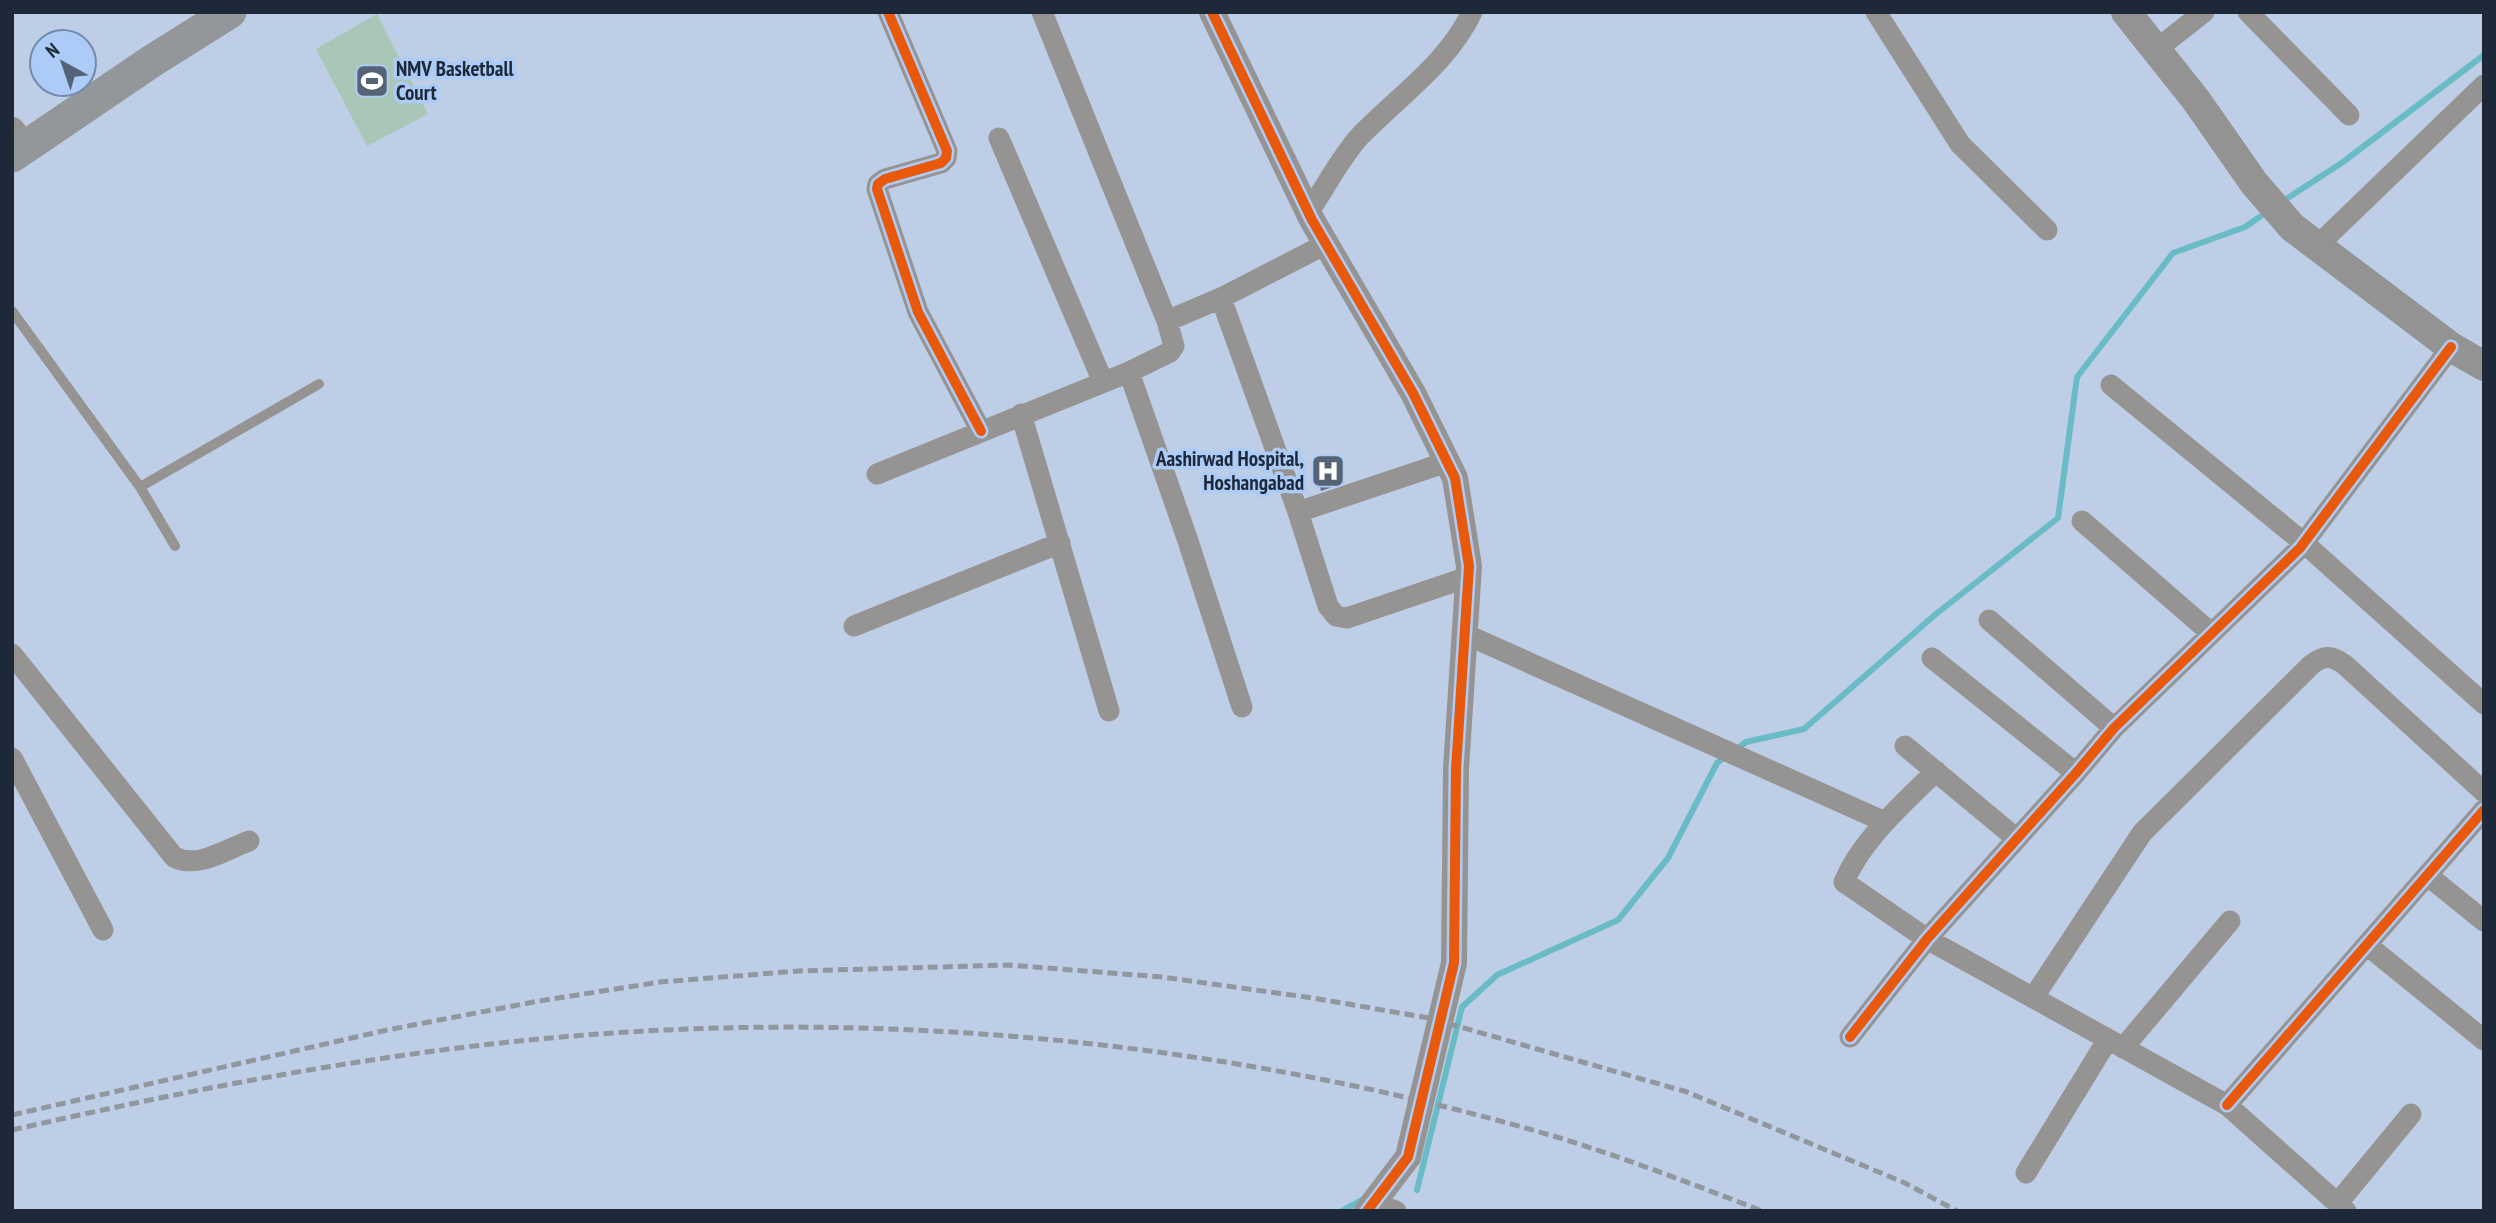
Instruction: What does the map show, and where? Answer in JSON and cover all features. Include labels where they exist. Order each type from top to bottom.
[{"type":"main road","points":[[17,144],[230,12]]},
{"type":"main road","points":[[2126,12],[2157,49],[2254,183],[2292,227],[2451,347],[2484,366]]},
{"type":"street","points":[[888,12],[947,151],[946,158],[941,163],[885,179],[878,184],[877,190],[918,312],[981,431]]},
{"type":"street","points":[[877,474],[1129,372],[1170,352],[1174,346],[1167,321],[1042,12]]},
{"type":"street","points":[[1212,12],[1308,213],[1413,393],[1455,478],[1469,566],[1456,769],[1454,963],[1408,1157],[1379,1209]]},
{"type":"street","points":[[1308,213],[1354,143],[1444,56],[1464,29],[1472,12]]},
{"type":"street","points":[[1876,12],[1960,144],[2047,230]]},
{"type":"street","points":[[2157,49],[2204,12]]},
{"type":"street","points":[[2248,12],[2349,115]]},
{"type":"street","points":[[2316,247],[2484,85]]},
{"type":"street","points":[[999,138],[1102,382]]},
{"type":"street","points":[[1167,321],[1221,298],[1326,244]]},
{"type":"street","points":[[1221,298],[1298,512],[1328,606],[1336,616],[1347,618],[1468,577]]},
{"type":"street","points":[[1850,1037],[1927,939],[2114,728],[2304,543],[2451,347]]},
{"type":"street","points":[[1129,372],[1242,708]]},
{"type":"street","points":[[2110,385],[2304,543],[2484,704]]},
{"type":"street","points":[[1021,414],[1109,711]]},
{"type":"street","points":[[1298,512],[1447,462]]},
{"type":"street","points":[[2082,521],[2211,633]]},
{"type":"street","points":[[854,626],[1060,543]]},
{"type":"street","points":[[1989,620],[2114,728]]},
{"type":"street","points":[[1465,634],[1885,822]]},
{"type":"street","points":[[12,654],[174,857],[185,863],[196,862],[249,841]]},
{"type":"street","points":[[2033,998],[2142,833],[2311,665],[2325,657],[2332,657],[2345,665],[2484,792]]},
{"type":"street","points":[[1933,658],[2076,773]]},
{"type":"street","points":[[1905,746],[2018,839]]},
{"type":"street","points":[[12,758],[103,930]]},
{"type":"street","points":[[1936,771],[1885,822],[1844,882],[1927,939],[2227,1105],[2341,1207],[2411,1114]]},
{"type":"street","points":[[2227,1105],[2484,810]]},
{"type":"street","points":[[2427,875],[2484,921]]},
{"type":"street","points":[[2026,1173],[2115,1043],[2230,921]]},
{"type":"street","points":[[2367,944],[2484,1040]]},
{"type":"lane","points":[[12,311],[140,486],[175,546]]},
{"type":"lane","points":[[140,486],[319,384]]},
{"type":"green space","name":"NMV Basketball Court","points":[[377,14],[428,114],[367,146],[316,49]]},
{"type":"building","points":[[1339,459],[1344,483],[1321,491],[1314,464]]},
{"type":"waterway","points":[[2283,201],[2343,162],[2484,55]]},
{"type":"waterway","points":[[1734,751],[1746,742],[1804,729],[1936,614],[2058,518],[2077,377],[2173,253],[2245,227],[2268,211]]},
{"type":"waterway","points":[[1417,1190],[1462,1007],[1497,975],[1618,920],[1668,858],[1717,763],[1725,757]]},
{"type":"waterway","points":[[1342,1211],[1362,1200]]},
{"type":"railway","points":[[12,1115],[387,1030],[539,1001],[660,982],[798,971],[1009,965],[1162,977],[1313,998],[1429,1018],[1687,1092],[1905,1183],[1957,1211]]},
{"type":"railway","points":[[12,1130],[256,1079],[501,1043],[666,1030],[778,1027],[891,1029],[1118,1047],[1342,1083],[1452,1108],[1560,1138],[1636,1163],[1762,1211]]},
{"type":"cycle path","points":[[888,12],[947,151],[946,158],[941,163],[885,179],[878,184],[877,189],[918,312],[981,431]]},
{"type":"cycle path","points":[[1212,12],[1312,220],[1413,393],[1455,478],[1469,566],[1456,769],[1454,963],[1408,1157],[1367,1211]]},
{"type":"cycle path","points":[[1850,1037],[1927,939],[2114,728],[2300,548],[2451,347]]},
{"type":"cycle path","points":[[2227,1105],[2484,810]]},
{"type":"place","name":"NMV Basketball Court","points":[[372,81]]},
{"type":"place","name":"Aashirwad Hospital, Hoshangabad","points":[[1328,471]]}]
